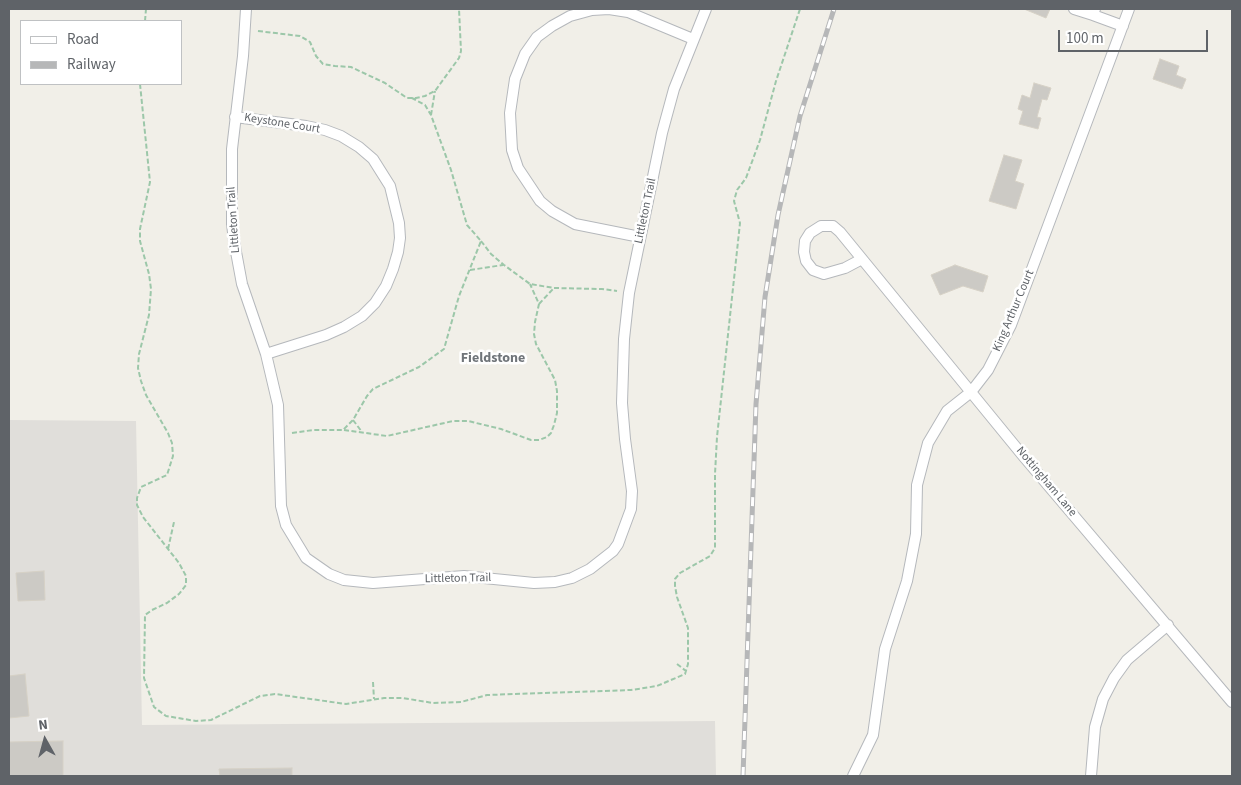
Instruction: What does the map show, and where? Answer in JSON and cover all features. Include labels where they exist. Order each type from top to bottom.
[{"type":"street","name":"Littleton Trail","points":[[246,9],[243,56],[235,117],[232,176],[234,240],[242,284],[266,354],[278,405],[280,495],[283,515],[296,544],[306,558],[329,574],[344,580],[367,583],[464,576],[534,583],[555,582],[572,578],[590,568],[613,551],[627,523],[632,491],[624,439],[622,374],[629,293],[662,133],[674,89],[706,9]]},
{"type":"street","points":[[640,237],[575,224],[552,211],[540,201],[518,168],[512,150],[510,112],[515,79],[525,54],[537,37],[570,16],[592,10],[609,9],[628,12],[693,39]]},
{"type":"street","points":[[1074,9],[1094,12],[1123,26]]},
{"type":"street","name":"King Arthur Court","points":[[853,776],[873,735],[885,649],[907,581],[916,534],[917,485],[928,443],[947,411],[971,392],[988,370],[1011,325],[1129,9]]},
{"type":"street","name":"Keystone Court","points":[[235,117],[325,130],[341,136],[359,147],[373,159],[390,186],[399,222],[400,238],[393,269],[379,297],[362,316],[326,334],[266,354]]},
{"type":"street","name":"Nottingham Lane","points":[[862,259],[845,268],[824,274],[812,270],[806,261],[804,252],[805,241],[810,233],[821,226],[833,226],[862,259],[971,392],[1232,702]]},
{"type":"street","points":[[1091,776],[1095,726],[1102,699],[1127,660],[1168,625]]},
{"type":"path","points":[[258,31],[300,36],[310,42],[322,64],[351,67],[368,74],[407,98],[412,98],[425,96],[435,91],[453,68],[462,51],[459,9]]},
{"type":"path","points":[[140,85],[150,182],[140,229],[140,242],[149,274],[151,302],[139,354],[138,368],[146,395],[172,443],[173,456],[167,475],[142,487],[137,498],[137,505],[142,517],[168,549],[186,576],[186,585],[179,594],[145,615],[143,644],[144,678],[154,707],[166,716],[196,721],[211,720],[260,696],[275,694],[346,704],[403,698],[433,704],[460,702],[487,695],[631,690],[657,686],[685,674],[688,664],[689,634],[676,591],[675,579],[680,573],[710,556],[715,548],[717,437],[740,223],[734,201],[736,190],[746,178],[760,140],[776,81],[800,9]]},
{"type":"path","points":[[431,115],[435,91]]},
{"type":"path","points":[[412,98],[424,105],[431,115],[451,170],[467,225],[492,254],[530,284],[554,288],[602,288],[617,291]]},
{"type":"path","points":[[343,430],[353,420],[366,396],[373,389],[420,367],[444,349],[459,296],[481,241]]},
{"type":"path","points":[[470,270],[504,265]]},
{"type":"path","points":[[292,433],[313,430],[343,430],[379,436],[395,435],[438,423],[468,421],[501,429],[531,440],[547,437],[554,425],[557,402],[556,380],[536,344],[534,334],[538,304],[530,284]]},
{"type":"path","points":[[538,304],[554,288]]},
{"type":"path","points":[[353,420],[363,433]]},
{"type":"path","points":[[168,549],[174,522]]},
{"type":"path","points":[[677,664],[686,671]]},
{"type":"path","points":[[373,682],[374,700]]},
{"type":"shaded area","points":[[9,420],[136,421],[142,725],[715,721],[716,776],[9,776]]},
{"type":"building","points":[[1024,9],[1050,9],[1046,18]]},
{"type":"building","points":[[1160,59],[1179,66],[1176,75],[1186,79],[1182,89],[1153,79]]},
{"type":"building","points":[[1034,83],[1051,88],[1047,100],[1042,99],[1037,117],[1041,118],[1038,129],[1019,124],[1023,111],[1018,109],[1022,95],[1030,98]]},
{"type":"building","points":[[1004,155],[1022,160],[1015,181],[1024,184],[1016,209],[989,201]]},
{"type":"building","points":[[955,265],[988,276],[983,292],[963,286],[940,295],[931,275]]},
{"type":"building","points":[[44,571],[45,600],[18,601],[16,573]]},
{"type":"building","points":[[25,674],[29,716],[9,718],[9,676]]},
{"type":"building","points":[[63,741],[63,776],[9,776],[9,742]]},
{"type":"building","points":[[292,768],[292,776],[220,776],[219,769]]},
{"type":"railway","points":[[743,776],[756,404],[765,297],[778,215],[800,116],[834,9]]},
{"type":"district","name":"Fieldstone","points":[[493,359]]}]
